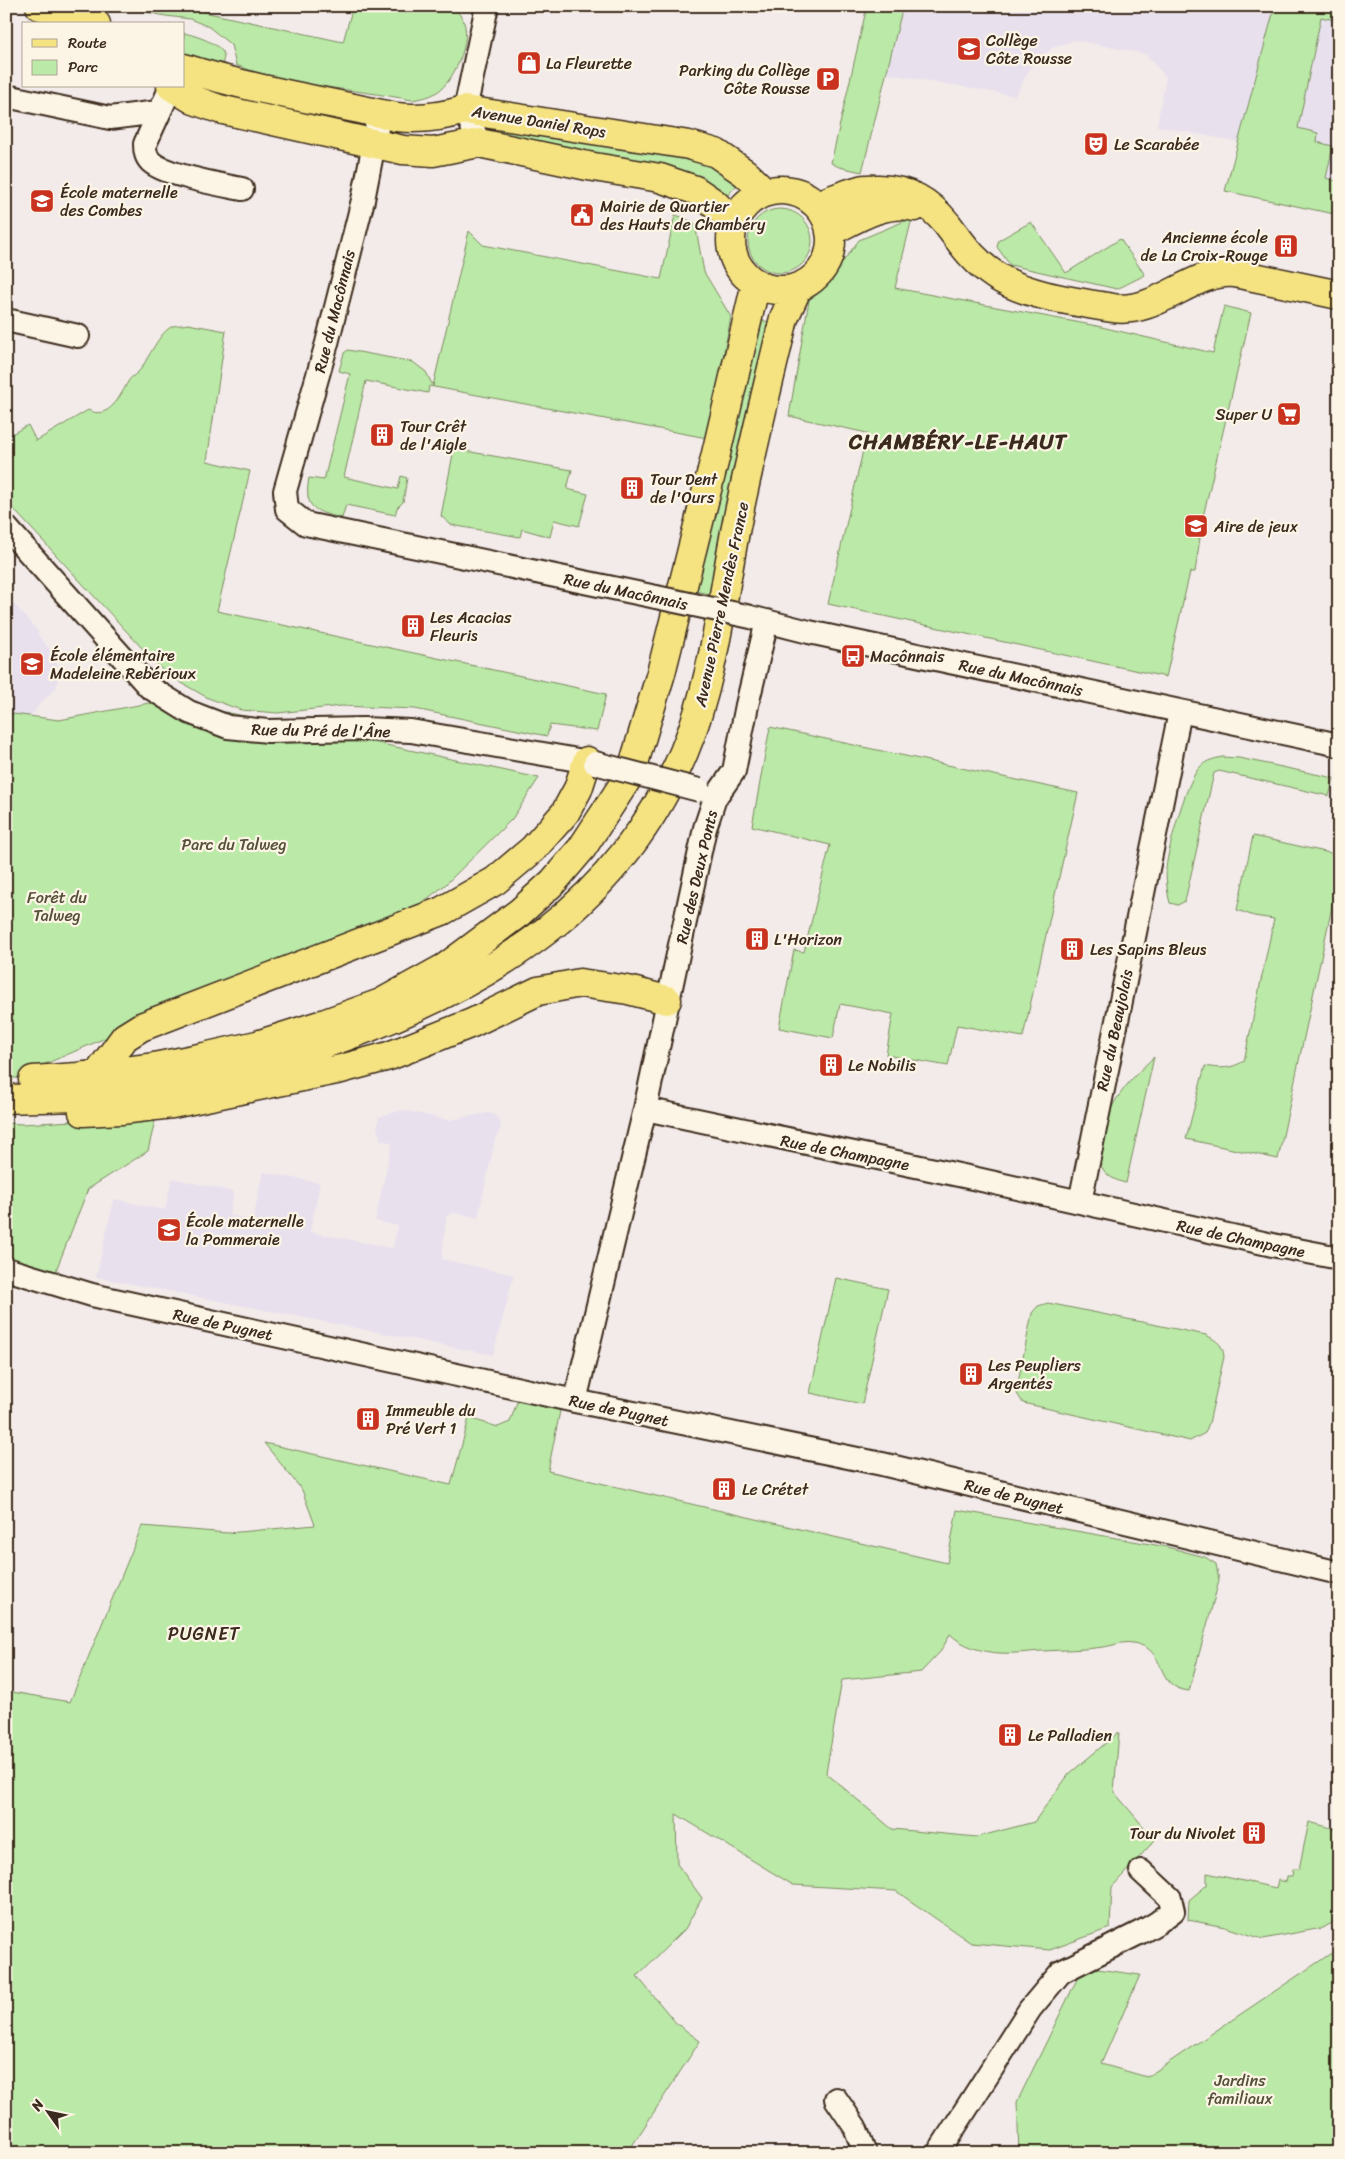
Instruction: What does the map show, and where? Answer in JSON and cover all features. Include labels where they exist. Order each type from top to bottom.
[{"type":"main road","points":[[40,6],[90,22]]},
{"type":"main road","name":"Avenue Daniel Rops","points":[[185,68],[225,81],[293,97],[411,119],[440,117],[465,110],[689,145],[716,153],[745,173],[765,192]]},
{"type":"main road","name":"Avenue Daniel Rops","points":[[174,88],[194,100],[219,109],[409,151],[433,152],[479,142],[588,166],[660,178],[695,190],[714,204],[734,223]]},
{"type":"main road","points":[[817,205],[862,189],[893,190],[917,196],[936,212],[970,255],[997,277],[1020,288],[1058,298],[1116,308],[1137,306],[1183,288],[1203,277],[1221,272],[1235,273],[1339,295]]},
{"type":"main road","points":[[781,190],[797,192],[817,205],[825,218],[830,232],[830,249],[824,265],[812,278],[798,287],[783,290],[769,288],[756,283],[745,274],[734,257],[731,237],[734,223],[741,210],[752,199],[765,192],[781,190]]},
{"type":"main road","points":[[830,232],[880,207],[903,205],[936,212]]},
{"type":"main road","points":[[6,1082],[149,1068],[257,1045],[381,1003],[446,967],[520,912],[553,882],[582,848],[631,773],[661,673],[715,458],[756,283]]},
{"type":"main road","name":"Avenue Pierre Mendès France","points":[[6,1099],[77,1096],[168,1084],[242,1069],[288,1057],[393,1019],[468,983],[517,954],[550,928],[606,876],[629,849],[669,785],[685,750],[698,714],[708,676],[736,528],[784,318],[798,287]]},
{"type":"main road","points":[[98,1074],[115,1048],[125,1037],[141,1027],[442,911],[495,881],[533,849],[565,813],[591,762]]},
{"type":"main road","points":[[6,1114],[121,1110],[172,1104],[341,1069],[389,1056],[472,1023],[538,991],[580,983],[628,990],[667,1000]]},
{"type":"street","points":[[479,142],[465,110],[488,6]]},
{"type":"street","points":[[170,88],[145,144],[145,153],[151,161],[168,171],[242,190]]},
{"type":"street","points":[[6,96],[110,118],[158,112]]},
{"type":"street","name":"Rue du Macônnais","points":[[374,112],[377,128],[363,200],[327,343],[285,491],[287,509],[306,524],[759,619],[795,629],[1339,745]]},
{"type":"street","points":[[6,320],[78,336]]},
{"type":"street","name":"Rue du Pré de l'Âne","points":[[6,527],[148,687],[189,712],[228,727],[268,731],[363,729],[411,731],[591,762],[707,794]]},
{"type":"street","name":"Rue des Deux Ponts","points":[[645,1109],[705,828],[707,794],[734,771],[747,705],[759,619]]},
{"type":"street","name":"Rue du Beaujolais","points":[[1080,1202],[1180,712]]},
{"type":"street","points":[[575,1401],[645,1109]]},
{"type":"street","name":"Rue de Champagne","points":[[645,1109],[1339,1258]]},
{"type":"street","name":"Rue de Pugnet","points":[[6,1269],[92,1295],[575,1401],[882,1464],[1232,1549],[1338,1570]]},
{"type":"street","points":[[938,2153],[1030,2009],[1060,1972],[1145,1930],[1172,1911],[1170,1898],[1141,1871]]},
{"type":"street","points":[[836,2099],[855,2127],[865,2153]]},
{"type":"shaded area","points":[[903,6],[1319,6],[1339,11],[1339,182],[1326,179],[1238,142],[1157,126],[1166,77],[1145,54],[1075,40],[1052,48],[1031,67],[1015,96],[885,73]]},
{"type":"shaded area","name":"École élémentaire Madeleine Rebérioux","points":[[6,595],[38,631],[38,635],[56,657],[59,676],[56,688],[39,705],[19,733],[6,719]]},
{"type":"shaded area","points":[[402,1110],[449,1120],[487,1113],[493,1114],[500,1120],[501,1129],[495,1139],[478,1218],[452,1212],[446,1217],[442,1259],[514,1275],[493,1355],[96,1277],[114,1199],[165,1210],[172,1178],[234,1192],[229,1215],[253,1220],[263,1172],[320,1183],[310,1232],[393,1248],[398,1226],[375,1221],[392,1143],[381,1140],[377,1128],[379,1117]]},
{"type":"green space","points":[[115,6],[176,6],[343,42],[353,6],[435,6],[453,9],[461,16],[465,25],[465,37],[459,61],[447,83],[433,94],[412,100],[299,82],[256,72],[236,65],[231,45],[209,27],[190,19]]},
{"type":"green space","points":[[867,6],[903,6],[862,172],[839,167],[831,163]]},
{"type":"green space","points":[[1275,6],[1339,6],[1339,21],[1321,17],[1298,128],[1318,133],[1317,142],[1333,146],[1326,178],[1339,182],[1339,215],[1225,191]]},
{"type":"green space","points":[[185,33],[214,44],[219,48],[224,56],[221,68],[185,59]]},
{"type":"green space","points":[[507,129],[540,131],[655,154],[699,159],[734,178],[736,186],[726,197],[494,136],[497,131]]},
{"type":"green space","points":[[780,209],[798,215],[806,223],[812,241],[806,259],[798,267],[780,273],[762,267],[754,259],[748,241],[754,223],[762,215]]},
{"type":"green space","points":[[675,215],[695,224],[704,272],[731,317],[707,438],[429,386],[428,393],[366,381],[344,477],[398,489],[401,476],[407,478],[403,502],[397,508],[395,515],[346,505],[342,518],[325,514],[310,503],[308,496],[309,478],[324,480],[350,374],[339,371],[344,353],[348,350],[413,362],[426,372],[433,386],[469,231],[483,245],[661,279]]},
{"type":"green space","points":[[912,218],[895,288],[1097,326],[1213,353],[1224,306],[1251,313],[1198,538],[1200,538],[1195,572],[1190,572],[1166,677],[828,604],[867,433],[789,416],[809,300],[824,287],[859,240]]},
{"type":"green space","points":[[1031,222],[1066,273],[1120,239],[1145,275],[1117,289],[1010,265],[997,247],[999,240]]},
{"type":"green space","points":[[760,320],[775,323],[715,595],[694,591]]},
{"type":"green space","points":[[188,324],[226,331],[207,461],[250,471],[217,611],[606,694],[597,731],[550,725],[547,736],[415,709],[341,706],[278,713],[241,710],[208,698],[166,674],[6,501],[6,437],[28,425],[36,441],[88,410],[95,413],[108,410],[118,399],[129,380],[140,370],[163,334],[173,326]]},
{"type":"green space","points":[[454,449],[572,470],[567,489],[588,494],[579,526],[554,520],[550,537],[522,529],[520,537],[451,525],[441,516]]},
{"type":"green space","name":"Parc du Talweg","points":[[165,700],[539,778],[512,819],[444,886],[407,914],[232,983],[41,1066],[20,1078],[6,1078],[6,713],[59,720]]},
{"type":"green space","points":[[770,727],[1078,793],[1023,1037],[957,1025],[948,1066],[886,1055],[893,1014],[840,1004],[833,1038],[779,1028],[794,950],[804,952],[830,845],[752,826]]},
{"type":"green space","points":[[1222,757],[1239,758],[1334,778],[1329,796],[1219,771],[1214,773],[1185,901],[1178,905],[1170,903],[1166,868],[1174,830],[1184,798],[1201,766],[1208,761]]},
{"type":"green space","points":[[1253,836],[1339,855],[1339,874],[1278,1159],[1186,1139],[1205,1066],[1225,1068],[1235,1066],[1244,1061],[1274,919],[1254,916],[1237,910]]},
{"type":"green space","points":[[1154,1057],[1126,1183],[1114,1179],[1107,1174],[1100,1163],[1100,1149],[1104,1131],[1116,1100],[1134,1077]]},
{"type":"green space","points":[[156,1116],[148,1151],[88,1189],[55,1273],[6,1256],[6,1123],[23,1124]]},
{"type":"green space","points":[[836,1278],[888,1289],[862,1404],[810,1393]]},
{"type":"green space","points":[[1048,1303],[1206,1335],[1216,1341],[1221,1346],[1224,1357],[1205,1433],[1190,1441],[1023,1403],[1016,1392],[1032,1313],[1038,1306]]},
{"type":"green space","points":[[522,1398],[553,1405],[560,1411],[548,1471],[947,1563],[957,1510],[1167,1547],[1205,1557],[1216,1564],[1219,1581],[1189,1691],[1177,1688],[1170,1683],[1152,1652],[1145,1647],[1133,1643],[1088,1649],[999,1653],[973,1648],[960,1642],[950,1634],[941,1651],[921,1672],[842,1680],[826,1773],[892,1829],[977,1837],[1034,1822],[1069,1774],[1119,1732],[1114,1792],[1155,1840],[1112,1887],[1110,1928],[1050,1950],[971,1943],[896,1891],[793,1885],[676,1814],[677,1864],[702,1898],[685,1929],[637,1976],[676,2023],[700,2041],[630,2149],[635,2153],[6,2153],[6,1691],[70,1702],[142,1526],[228,1533],[315,1525],[302,1490],[264,1443],[451,1485],[469,1418],[498,1427],[510,1422],[517,1402]]},
{"type":"green space","points":[[1309,1822],[1339,1830],[1339,1920],[1322,1928],[1263,1939],[1225,1927],[1188,1920],[1189,1900],[1207,1885],[1207,1873],[1276,1888],[1278,1880],[1286,1882],[1287,1876],[1292,1876],[1293,1869],[1299,1869]]},
{"type":"green space","name":"Jardins familiaux","points":[[1339,1948],[1339,2153],[1019,2153],[1017,2102],[1083,1967],[1140,1975],[1101,2064],[1147,2077]]},
{"type":"place","name":"Collège Côte Rousse","points":[[969,49]]},
{"type":"place","name":"La Fleurette","points":[[529,63]]},
{"type":"place","name":"Parking du Collège Côte Rousse","points":[[828,79]]},
{"type":"place","name":"Le Scarabée","points":[[1096,144]]},
{"type":"place","name":"École maternelle des Combes","points":[[42,201]]},
{"type":"place","name":"Mairie de Quartier des Hauts de Chambéry","points":[[582,215]]},
{"type":"place","name":"Ancienne école de La Croix-Rouge","points":[[1286,246]]},
{"type":"place","name":"Super U","points":[[1289,414]]},
{"type":"place","name":"Tour Crêt de l'Aigle","points":[[382,435]]},
{"type":"place","name":"Tour Dent de l'Ours","points":[[632,488]]},
{"type":"place","name":"Aire de jeux","points":[[1196,526]]},
{"type":"place","name":"Les Acacias Fleuris","points":[[413,626]]},
{"type":"place","name":"Macônnais","points":[[853,656]]},
{"type":"place","name":"École élémentaire Madeleine Rebérioux","points":[[32,664]]},
{"type":"place","name":"L'Horizon","points":[[757,939]]},
{"type":"place","name":"Les Sapins Bleus","points":[[1072,949]]},
{"type":"place","name":"Le Nobilis","points":[[831,1065]]},
{"type":"place","name":"École maternelle la Pommeraie","points":[[169,1230]]},
{"type":"place","name":"Les Peupliers Argentés","points":[[971,1374]]},
{"type":"place","name":"Immeuble du Pré Vert 1","points":[[368,1419]]},
{"type":"place","name":"Le Crétet","points":[[724,1489]]},
{"type":"place","name":"Le Palladien","points":[[1010,1735]]},
{"type":"place","name":"Tour du Nivolet","points":[[1254,1833]]},
{"type":"district","name":"CHAMBÉRY-LE-HAUT","points":[[958,442]]},
{"type":"district","name":"PUGNET","points":[[204,1634]]},
{"type":"park label","name":"Forêt du Talweg","points":[[57,906]]}]
